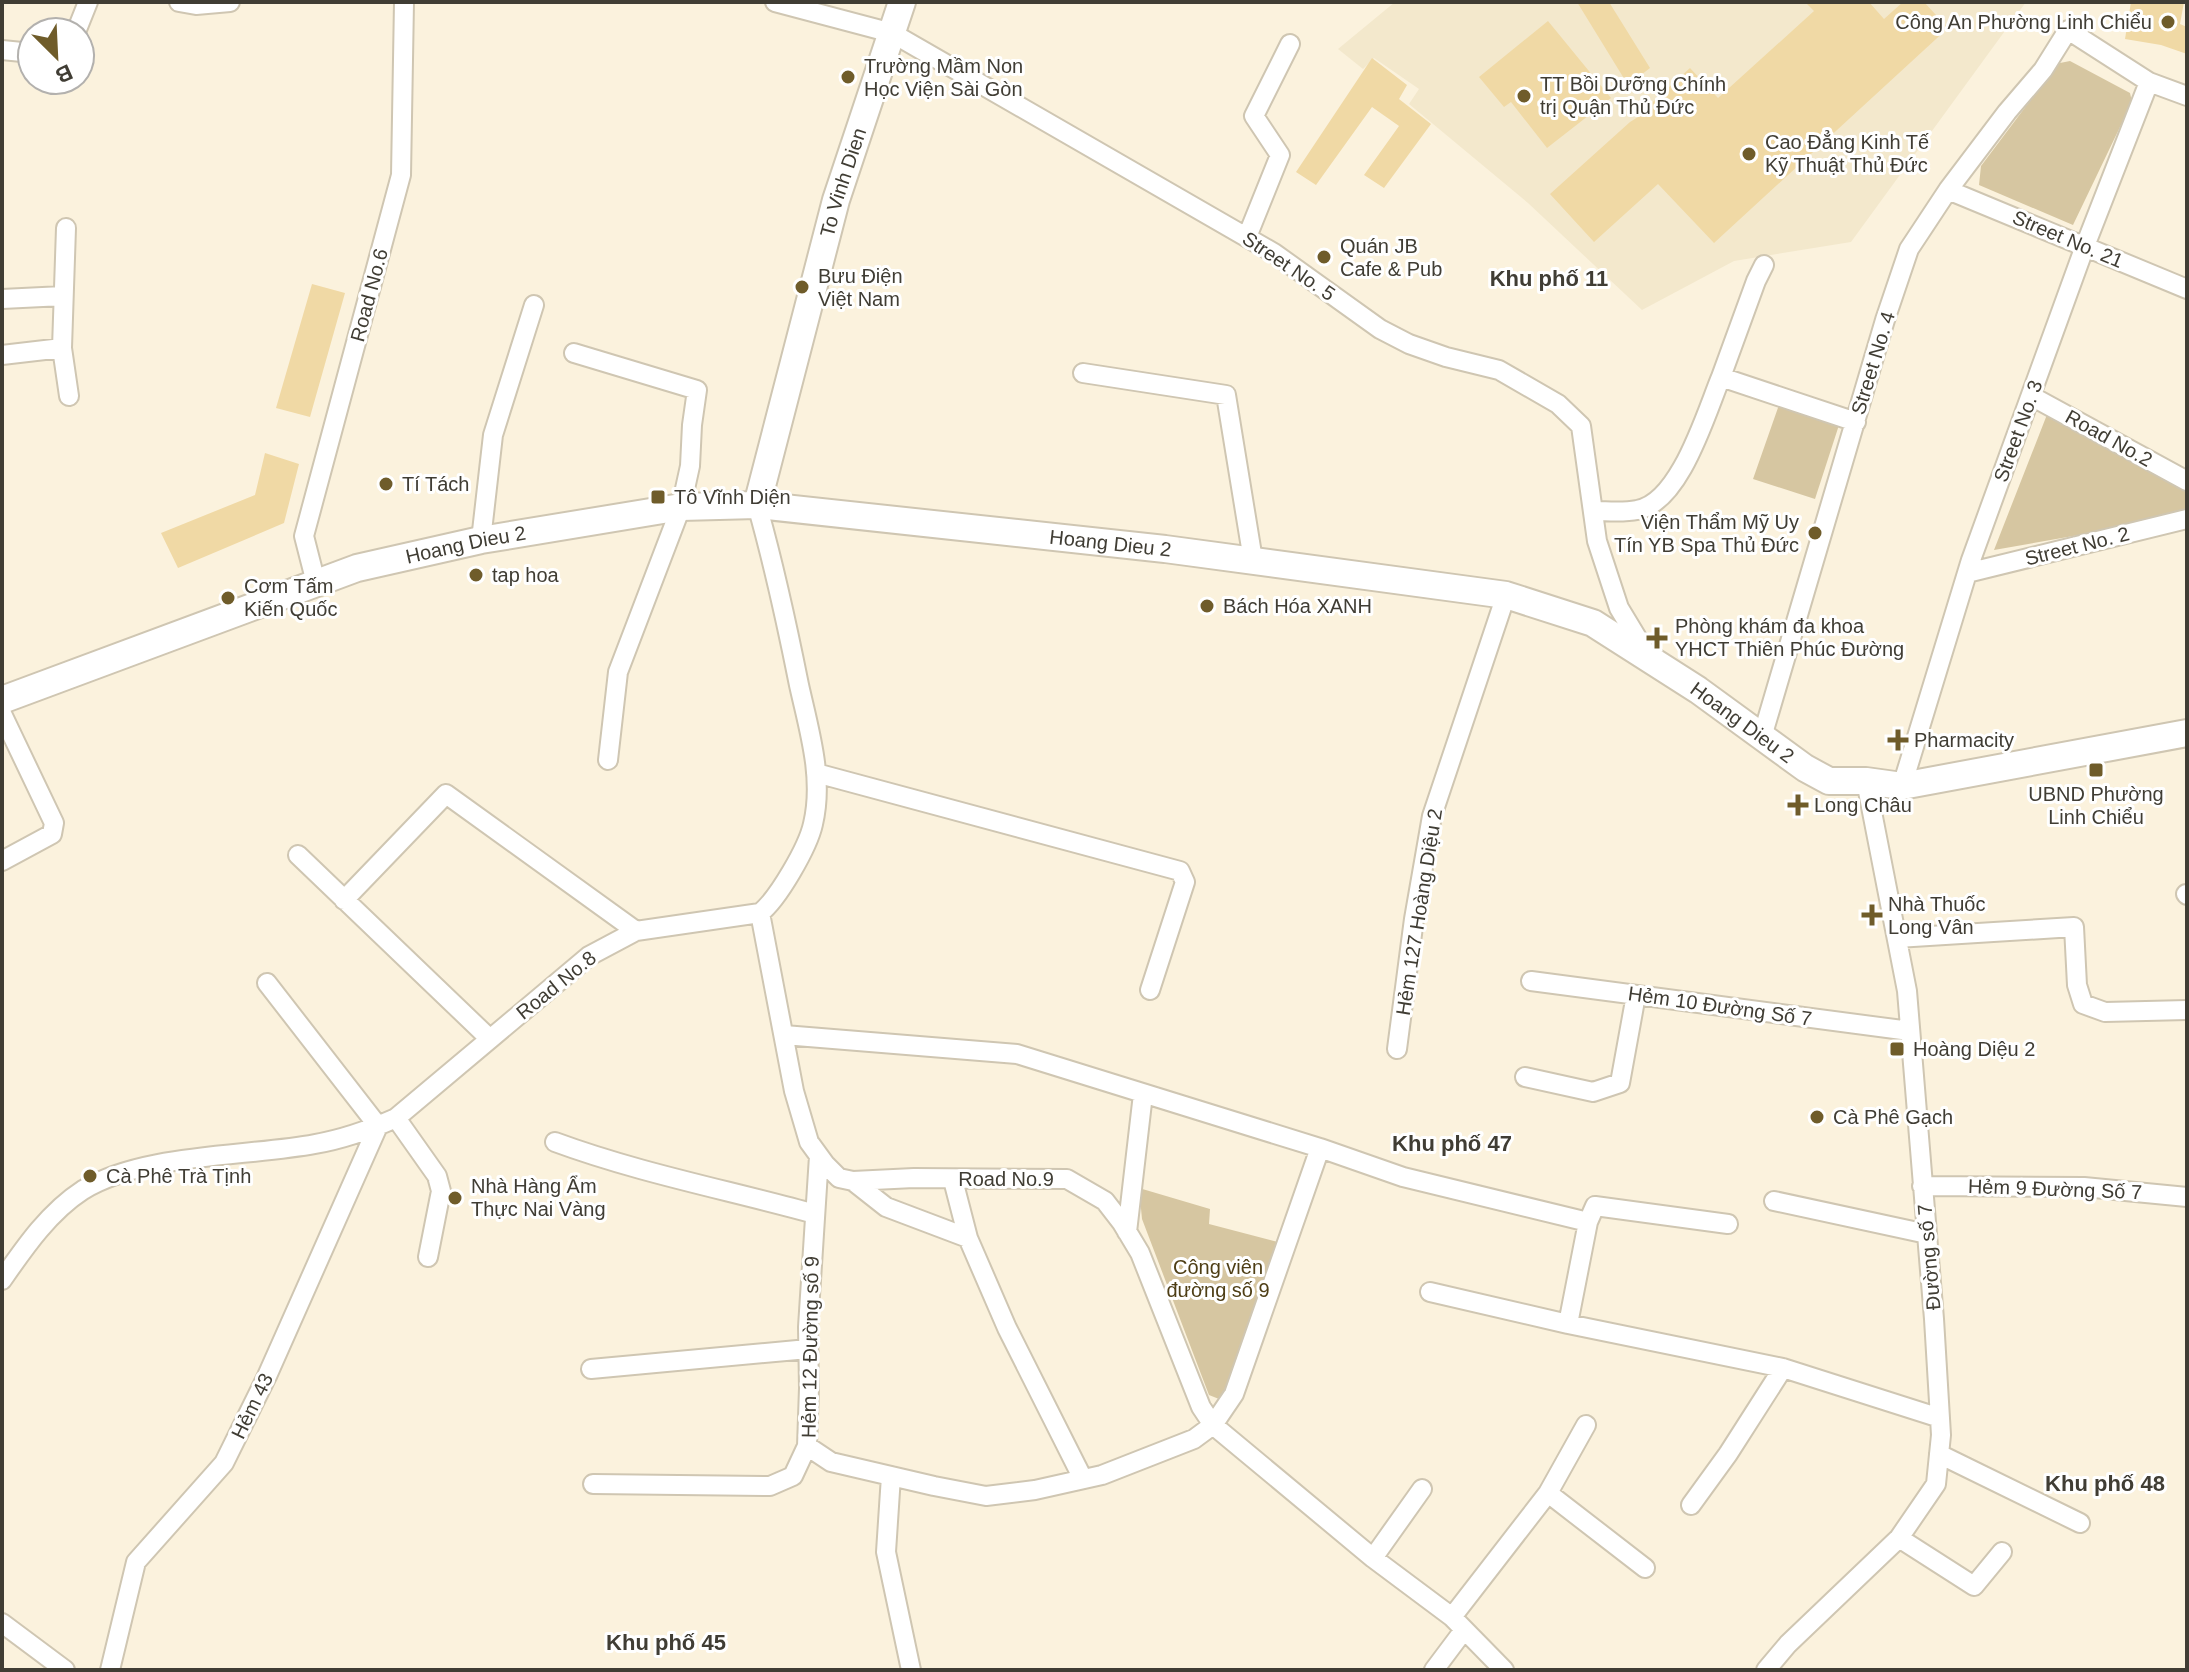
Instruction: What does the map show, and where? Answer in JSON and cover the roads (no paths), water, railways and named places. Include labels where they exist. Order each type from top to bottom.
[{"type":"street","points":[[179,2],[196,5],[230,2]]},
{"type":"street","name":"Road No.6","points":[[316,583],[304,536],[401,175],[404,2]]},
{"type":"street","name":"Street No. 5","points":[[775,2],[892,33],[1274,253],[1380,329],[1409,344],[1446,357],[1499,370],[1558,404],[1581,426],[1597,541],[1619,608],[1650,658]]},
{"type":"street","name":"To Vinh Dien","points":[[757,505],[836,200],[902,2]]},
{"type":"street","name":"Street No. 4","points":[[1762,737],[1909,249],[1948,190],[2043,70],[2068,30],[2149,82]]},
{"type":"street","points":[[1247,237],[1280,155],[1254,116],[1290,44]]},
{"type":"street","points":[[2149,82],[2187,96]]},
{"type":"street","name":"Street No. 3","points":[[1902,786],[1967,573],[2085,246],[2149,82]]},
{"type":"street","name":"Street No. 21","points":[[1948,190],[2187,289]]},
{"type":"street","points":[[66,228],[62,348],[69,396]]},
{"type":"street","points":[[1593,511],[1639,510],[1667,493],[1689,454],[1764,265]]},
{"type":"street","points":[[2,299],[63,296]]},
{"type":"street","points":[[481,540],[493,435],[534,305]]},
{"type":"street","points":[[2,355],[62,348]]},
{"type":"street","points":[[574,353],[697,390],[690,466],[681,507],[618,672],[608,760]]},
{"type":"street","points":[[1083,373],[1226,395],[1253,560]]},
{"type":"street","points":[[1721,377],[1856,422]]},
{"type":"street","name":"Road No.2","points":[[2031,396],[2187,481]]},
{"type":"street","points":[[757,505],[775,567],[816,773],[813,826],[783,886],[771,904],[760,913],[794,1091],[809,1142],[839,1178],[853,1181],[886,1207],[968,1238]]},
{"type":"street","name":"Hoang Dieu 2","points":[[2,700],[316,583],[392,558],[681,507],[757,505],[1253,560],[1506,595],[1593,623],[1650,658],[1805,768],[1829,781],[1866,781],[1902,786],[2187,733]]},
{"type":"street","name":"Street No. 2","points":[[1967,573],[2187,519]]},
{"type":"street","name":"Hẻm 127 Hoàng Diệu 2","points":[[1397,1049],[1414,919],[1432,816],[1506,595]]},
{"type":"street","points":[[2,714],[55,829],[52,834],[2,861]]},
{"type":"street","points":[[816,773],[1180,871],[1185,882],[1150,990]]},
{"type":"street","name":"Đường số 7","points":[[1766,1670],[1788,1644],[1899,1538],[1936,1484],[1940,1418],[1907,991],[1866,781]]},
{"type":"street","points":[[344,900],[446,794],[636,931]]},
{"type":"street","points":[[298,855],[490,1039]]},
{"type":"street","name":"Road No.8","points":[[2,1280],[28,1243],[57,1211],[83,1190],[108,1178],[170,1163],[313,1145],[360,1134],[396,1118],[589,956],[636,931],[760,913]]},
{"type":"street","points":[[1897,938],[2074,927],[2077,985],[2083,1004],[2105,1012],[2187,1010]]},
{"type":"street","name":"Hẻm 10 Đường Số 7","points":[[1531,981],[1910,1031]]},
{"type":"street","points":[[267,983],[378,1126]]},
{"type":"street","points":[[1525,1077],[1593,1092],[1620,1083],[1636,995]]},
{"type":"street","points":[[784,1035],[1017,1054],[1320,1148],[1403,1177],[1588,1222]]},
{"type":"street","points":[[1127,1232],[1143,1094]]},
{"type":"street","points":[[396,1118],[437,1176],[441,1191],[428,1257]]},
{"type":"street","name":"Hẻm 43","points":[[110,1670],[136,1562],[224,1463],[267,1376],[378,1126]]},
{"type":"street","points":[[555,1142],[642,1171],[815,1214]]},
{"type":"street","points":[[1213,1425],[1234,1394],[1320,1148]]},
{"type":"street","name":"Hẻm 12 Đường số 9","points":[[819,1156],[808,1349],[807,1446],[831,1462],[986,1496],[1035,1490],[1102,1475],[1194,1439],[1213,1425]]},
{"type":"street","name":"Road No.9","points":[[853,1181],[903,1178],[1067,1179],[1105,1201],[1140,1253],[1201,1407],[1213,1425],[1458,1624],[1504,1670]]},
{"type":"street","points":[[953,1180],[968,1238],[1007,1328],[1083,1479]]},
{"type":"street","name":"Hẻm 9 Đường Số 7","points":[[1922,1186],[2084,1187],[2187,1197]]},
{"type":"street","points":[[1774,1201],[1927,1234]]},
{"type":"street","points":[[1568,1324],[1588,1222],[1595,1206],[1728,1224]]},
{"type":"street","points":[[1430,1292],[1783,1368],[1940,1418]]},
{"type":"street","points":[[591,1369],[808,1349]]},
{"type":"street","points":[[1691,1505],[1783,1368]]},
{"type":"street","points":[[1434,1670],[1458,1624],[1548,1493],[1586,1425]]},
{"type":"street","points":[[593,1484],[770,1486],[793,1476],[807,1446]]},
{"type":"street","points":[[1939,1454],[2080,1523]]},
{"type":"street","points":[[891,1476],[886,1552],[911,1670]]},
{"type":"street","points":[[1373,1558],[1422,1489]]},
{"type":"street","points":[[1548,1493],[1645,1568]]},
{"type":"street","points":[[1899,1538],[1974,1586],[2002,1552]]},
{"type":"street","points":[[2,1623],[65,1670]]},
{"type":"place","name":"Công An Phường Linh Chiểu","points":[[2168,22]]},
{"type":"place","name":"Trường Mầm Non Học Viện Sài Gòn","points":[[848,77]]},
{"type":"place","name":"TT Bồi Dưỡng Chính trị Quận Thủ Đức","points":[[1524,96]]},
{"type":"place","name":"Cao Đẳng Kinh Tế Kỹ Thuật Thủ Đức","points":[[1749,154]]},
{"type":"place","name":"Quán JB Cafe & Pub","points":[[1324,257]]},
{"type":"place","name":"Bưu Điện Việt Nam","points":[[802,287]]},
{"type":"place","name":"Tí Tách","points":[[386,484]]},
{"type":"place","name":"Tô Vĩnh Diện","points":[[658,497]]},
{"type":"place","name":"Viện Thẩm Mỹ Uy Tín YB Spa Thủ Đức","points":[[1815,533]]},
{"type":"place","name":"tap hoa","points":[[476,575]]},
{"type":"place","name":"Cơm Tấm Kiến Quốc","points":[[228,598]]},
{"type":"place","name":"Bách Hóa XANH","points":[[1207,606]]},
{"type":"place","name":"Phòng khám đa khoa YHCT Thiên Phúc Đường","points":[[1657,638]]},
{"type":"place","name":"Pharmacity","points":[[1898,740]]},
{"type":"place","name":"UBND Phường Linh Chiểu","points":[[2096,770]]},
{"type":"place","name":"Long Châu","points":[[1798,805]]},
{"type":"place","name":"Nhà Thuốc Long Vân","points":[[1872,915]]},
{"type":"place","name":"Hoàng Diệu 2","points":[[1897,1049]]},
{"type":"place","name":"Cà Phê Gạch","points":[[1817,1117]]},
{"type":"place","name":"Cà Phê Trà Tịnh","points":[[90,1176]]},
{"type":"place","name":"Nhà Hàng Ẩm Thực Nai Vàng","points":[[455,1198]]},
{"type":"district","name":"Khu phố 11","points":[[1549,278]]},
{"type":"district","name":"Khu phố 47","points":[[1452,1143]]},
{"type":"district","name":"Khu phố 48","points":[[2105,1483]]},
{"type":"district","name":"Khu phố 45","points":[[666,1642]]},
{"type":"park label","name":"Công viên đường số 9","points":[[1218,1278]]}]
